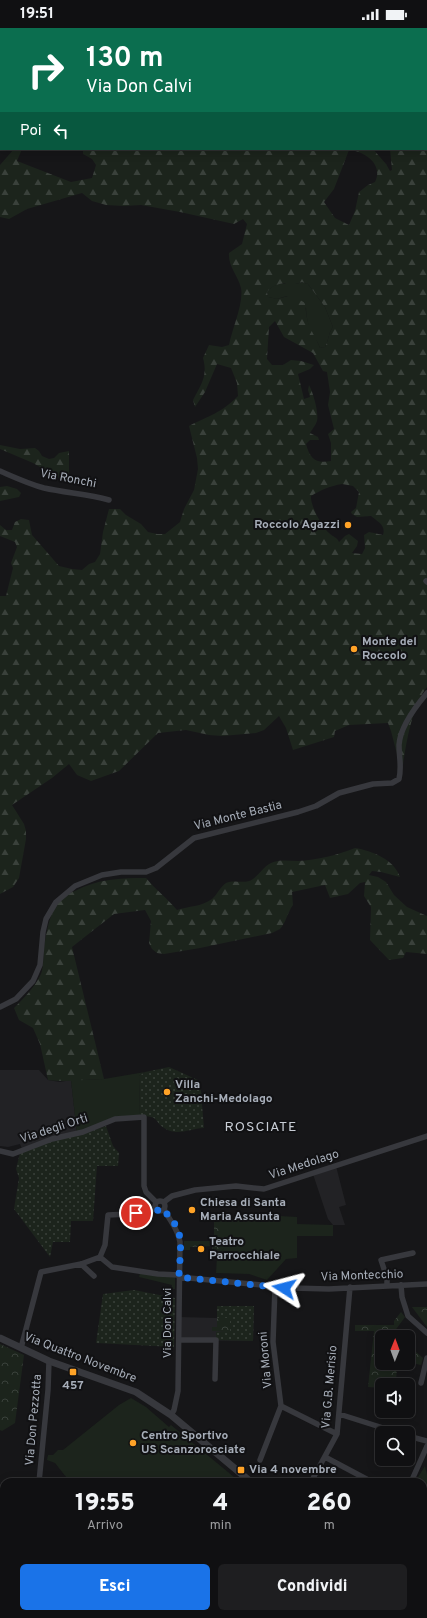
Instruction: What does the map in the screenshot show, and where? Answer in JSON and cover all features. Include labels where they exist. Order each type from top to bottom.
[{"type":"street","name":"Via Ronchi","points":[[0,471],[42,488],[66,492],[79,492],[109,500]]},
{"type":"street","name":"Via Monte Bastia","points":[[0,1007],[16,999],[33,981],[40,964],[43,932],[46,919],[56,902],[75,886],[102,875],[121,872],[146,872],[156,868],[194,838],[298,812],[316,806],[346,791],[373,784],[392,783],[399,779],[401,769],[399,745],[401,737],[407,723],[427,693]]},
{"type":"street","name":"Via degli Orti","points":[[0,1151],[13,1154],[52,1140],[83,1132],[115,1120],[144,1117],[144,1186],[146,1192],[156,1204]]},
{"type":"street","name":"Via Medolago","points":[[164,1202],[172,1196],[195,1190],[236,1186],[264,1189],[427,1136]]},
{"type":"street","points":[[21,1348],[41,1272],[81,1264],[100,1257],[105,1245],[108,1214],[149,1212],[156,1204],[161,1200],[165,1204],[164,1209],[161,1211],[157,1210],[156,1204]]},
{"type":"street","name":"Via Don Calvi","points":[[164,1209],[178,1231],[180,1242],[178,1391],[174,1410],[171,1416]]},
{"type":"street","points":[[387,1286],[387,1278],[381,1260],[413,1253]]},
{"type":"street","name":"Via Montecchio","points":[[100,1257],[112,1266],[158,1274],[275,1287],[350,1288],[427,1284]]},
{"type":"street","points":[[81,1264],[94,1276]]},
{"type":"street","points":[[401,1285],[402,1299],[408,1316],[427,1333]]},
{"type":"street","name":"Via Moroni","points":[[260,1460],[281,1406],[273,1342],[275,1287]]},
{"type":"street","name":"Via G.B. Merisio","points":[[313,1478],[337,1434],[350,1288]]},
{"type":"street","name":"Via Quattro Novembre","points":[[0,1338],[49,1361],[136,1392],[171,1416],[246,1478]]},
{"type":"street","points":[[179,1340],[216,1340],[215,1379]]},
{"type":"street","points":[[421,1383],[427,1358]]},
{"type":"street","name":"Via Don Pezzotta","points":[[39,1478],[48,1390],[49,1361]]},
{"type":"street","points":[[281,1406],[337,1434]]},
{"type":"street","points":[[339,1414],[377,1426]]},
{"type":"street","points":[[415,1438],[427,1441]]},
{"type":"street","points":[[413,1478],[427,1446]]},
{"type":"street","points":[[325,1457],[364,1478]]},
{"type":"shaded area","points":[[0,1070],[39,1070],[48,1080],[60,1082],[71,1080],[77,1134],[22,1149],[20,1144],[8,1147],[0,1146]]},
{"type":"shaded area","points":[[336,1166],[346,1205],[339,1207],[345,1225],[333,1225],[328,1219],[313,1174]]},
{"type":"shaded area","points":[[217,1306],[254,1306],[253,1341],[179,1340],[179,1317],[217,1318]]},
{"type":"green space","points":[[13,150],[22,150],[17,161],[71,182],[92,178],[96,165],[92,159],[83,154],[83,150],[349,150],[374,150],[390,171],[392,170],[390,150],[427,150],[427,687],[422,694],[414,713],[408,735],[403,765],[399,762],[388,723],[349,725],[335,731],[334,737],[293,750],[286,728],[279,716],[264,730],[256,733],[222,736],[186,730],[158,733],[119,771],[91,781],[77,775],[69,764],[52,778],[12,805],[24,824],[26,839],[19,878],[13,887],[0,894],[0,596],[6,596],[13,568],[11,563],[17,547],[15,542],[0,536],[0,525],[6,530],[12,530],[15,522],[21,519],[29,520],[32,535],[59,566],[82,570],[89,564],[95,562],[100,554],[103,532],[109,509],[120,509],[126,515],[141,524],[148,532],[157,534],[165,534],[180,522],[184,509],[194,490],[198,469],[197,458],[189,426],[220,411],[238,396],[237,383],[231,368],[217,364],[205,392],[195,407],[193,400],[203,380],[205,370],[203,358],[209,345],[222,347],[229,345],[241,301],[241,288],[230,263],[229,253],[242,244],[247,224],[243,219],[234,224],[141,205],[106,205],[92,201],[82,193],[27,209],[9,219],[0,217],[0,165]],"holes":[[[349,150],[366,156],[375,164],[377,175],[375,182],[359,192],[355,211],[349,225],[335,218],[324,202],[334,189]],[[302,282],[308,284],[325,307],[333,327],[325,347],[320,348],[310,328],[307,320],[305,303],[292,295],[277,299],[268,297],[267,292],[275,286],[285,283],[288,286]],[[275,321],[284,337],[313,353],[323,371],[327,372],[330,392],[328,405],[334,429],[328,434],[331,443],[331,461],[321,462],[314,459],[309,453],[306,444],[310,440],[319,440],[318,437],[310,433],[316,422],[317,413],[314,397],[309,385],[308,390],[310,397],[304,399],[298,374],[310,369],[314,365],[291,360],[283,365],[272,365],[267,359],[269,327]],[[342,484],[353,486],[359,492],[356,508],[351,512],[352,514],[357,517],[371,516],[381,524],[384,532],[383,535],[369,532],[364,535],[365,548],[362,554],[352,553],[357,546],[358,541],[349,534],[339,542],[329,533],[320,521],[312,505],[311,496],[326,488]]]},
{"type":"green space","points":[[302,282],[308,284],[325,307],[333,327],[325,347],[320,348],[309,328],[306,308],[287,296],[277,299],[268,297],[267,292],[275,285]]},
{"type":"green space","points":[[0,445],[20,449],[35,448],[42,456],[49,459],[54,458],[59,453],[69,451],[69,476],[59,478],[33,463],[0,449]]},
{"type":"green space","points":[[7,486],[17,489],[21,493],[19,497],[0,501],[0,487]]},
{"type":"green space","points":[[355,848],[368,851],[382,857],[393,865],[400,877],[372,871],[369,875],[378,877],[386,882],[394,895],[407,907],[427,916],[427,954],[406,952],[403,958],[389,960],[370,940],[371,907],[364,896],[365,882],[360,883],[348,894],[330,898],[325,885],[292,892],[293,905],[282,927],[272,933],[164,954],[157,953],[152,949],[149,943],[151,921],[145,910],[114,914],[72,947],[104,1079],[69,1081],[48,1080],[40,1044],[33,1028],[19,1020],[14,1008],[39,979],[43,968],[44,945],[49,923],[53,911],[64,896],[83,887],[101,882],[118,879],[146,878],[177,910],[208,902],[226,883],[250,881],[271,863],[284,860],[298,861],[320,858],[335,855]]},
{"type":"green space","points":[[169,1067],[200,1081],[204,1128],[181,1132],[171,1131],[160,1125],[154,1118],[140,1114],[139,1076],[145,1072]]},
{"type":"green space","points":[[145,1072],[139,1076],[140,1114],[144,1117],[115,1119],[77,1134],[71,1080],[104,1079]]},
{"type":"green space","points":[[106,1126],[113,1146],[119,1153],[118,1166],[97,1166],[93,1221],[71,1221],[70,1242],[53,1242],[50,1257],[14,1209],[19,1178],[16,1169],[20,1153],[49,1142],[83,1134]]},
{"type":"green space","points":[[279,1216],[297,1217],[297,1224],[333,1225],[333,1236],[297,1236],[297,1258],[286,1259],[267,1280],[249,1274],[216,1273],[217,1256],[224,1248],[224,1218],[279,1221]]},
{"type":"green space","points":[[214,1218],[224,1218],[224,1248],[217,1256],[211,1255],[213,1246],[190,1247],[190,1250],[184,1250],[184,1241],[214,1241]]},
{"type":"green space","points":[[140,1273],[175,1277],[175,1289],[171,1289],[172,1285],[139,1277]]},
{"type":"green space","points":[[134,1290],[175,1298],[174,1347],[96,1343],[103,1294]]},
{"type":"green space","points":[[217,1306],[254,1306],[253,1341],[216,1340],[216,1332],[230,1331],[230,1318],[217,1318]]},
{"type":"green space","points":[[412,1307],[427,1307],[427,1327]]},
{"type":"green space","points":[[401,1312],[405,1317],[395,1330],[375,1330],[375,1370],[397,1370],[396,1378],[375,1378],[375,1388],[368,1387],[374,1331],[355,1331],[355,1325],[394,1325],[394,1321]]},
{"type":"green space","points":[[217,1318],[230,1318],[230,1332],[212,1331],[212,1327],[217,1327]]},
{"type":"green space","points":[[0,1344],[24,1355],[15,1423],[2,1431],[0,1430]]},
{"type":"green space","points":[[415,1351],[423,1358],[421,1365],[415,1364]]},
{"type":"green space","name":"Centro Sportivo US Scanzorosciate","points":[[131,1398],[146,1407],[169,1427],[171,1425],[235,1478],[67,1478],[55,1463],[47,1460],[48,1455],[53,1455],[58,1450],[63,1450],[119,1405]]},
{"type":"green space","points":[[425,1466],[427,1478],[418,1478]]},
{"type":"place","name":"Roccolo Agazzi","points":[[348,525]]},
{"type":"place","name":"Monte del Roccolo","points":[[354,649]]},
{"type":"place","name":"Villa Zanchi-Medolago","points":[[167,1092]]},
{"type":"place","name":"Chiesa di Santa Maria Assunta","points":[[192,1210]]},
{"type":"place","name":"Teatro Parrocchiale","points":[[201,1249]]},
{"type":"place","name":"457","points":[[73,1372]]},
{"type":"place","name":"Centro Sportivo US Scanzorosciate","points":[[133,1443]]},
{"type":"place","name":"Via 4 novembre","points":[[241,1470]]},
{"type":"district","name":"ROSCIATE","points":[[261,1127]]},
{"type":"route","points":[[136,1213],[149,1212],[155,1207],[157,1210],[161,1211],[164,1209],[173,1222],[178,1231],[180,1242],[179,1277],[284,1288]]}]
